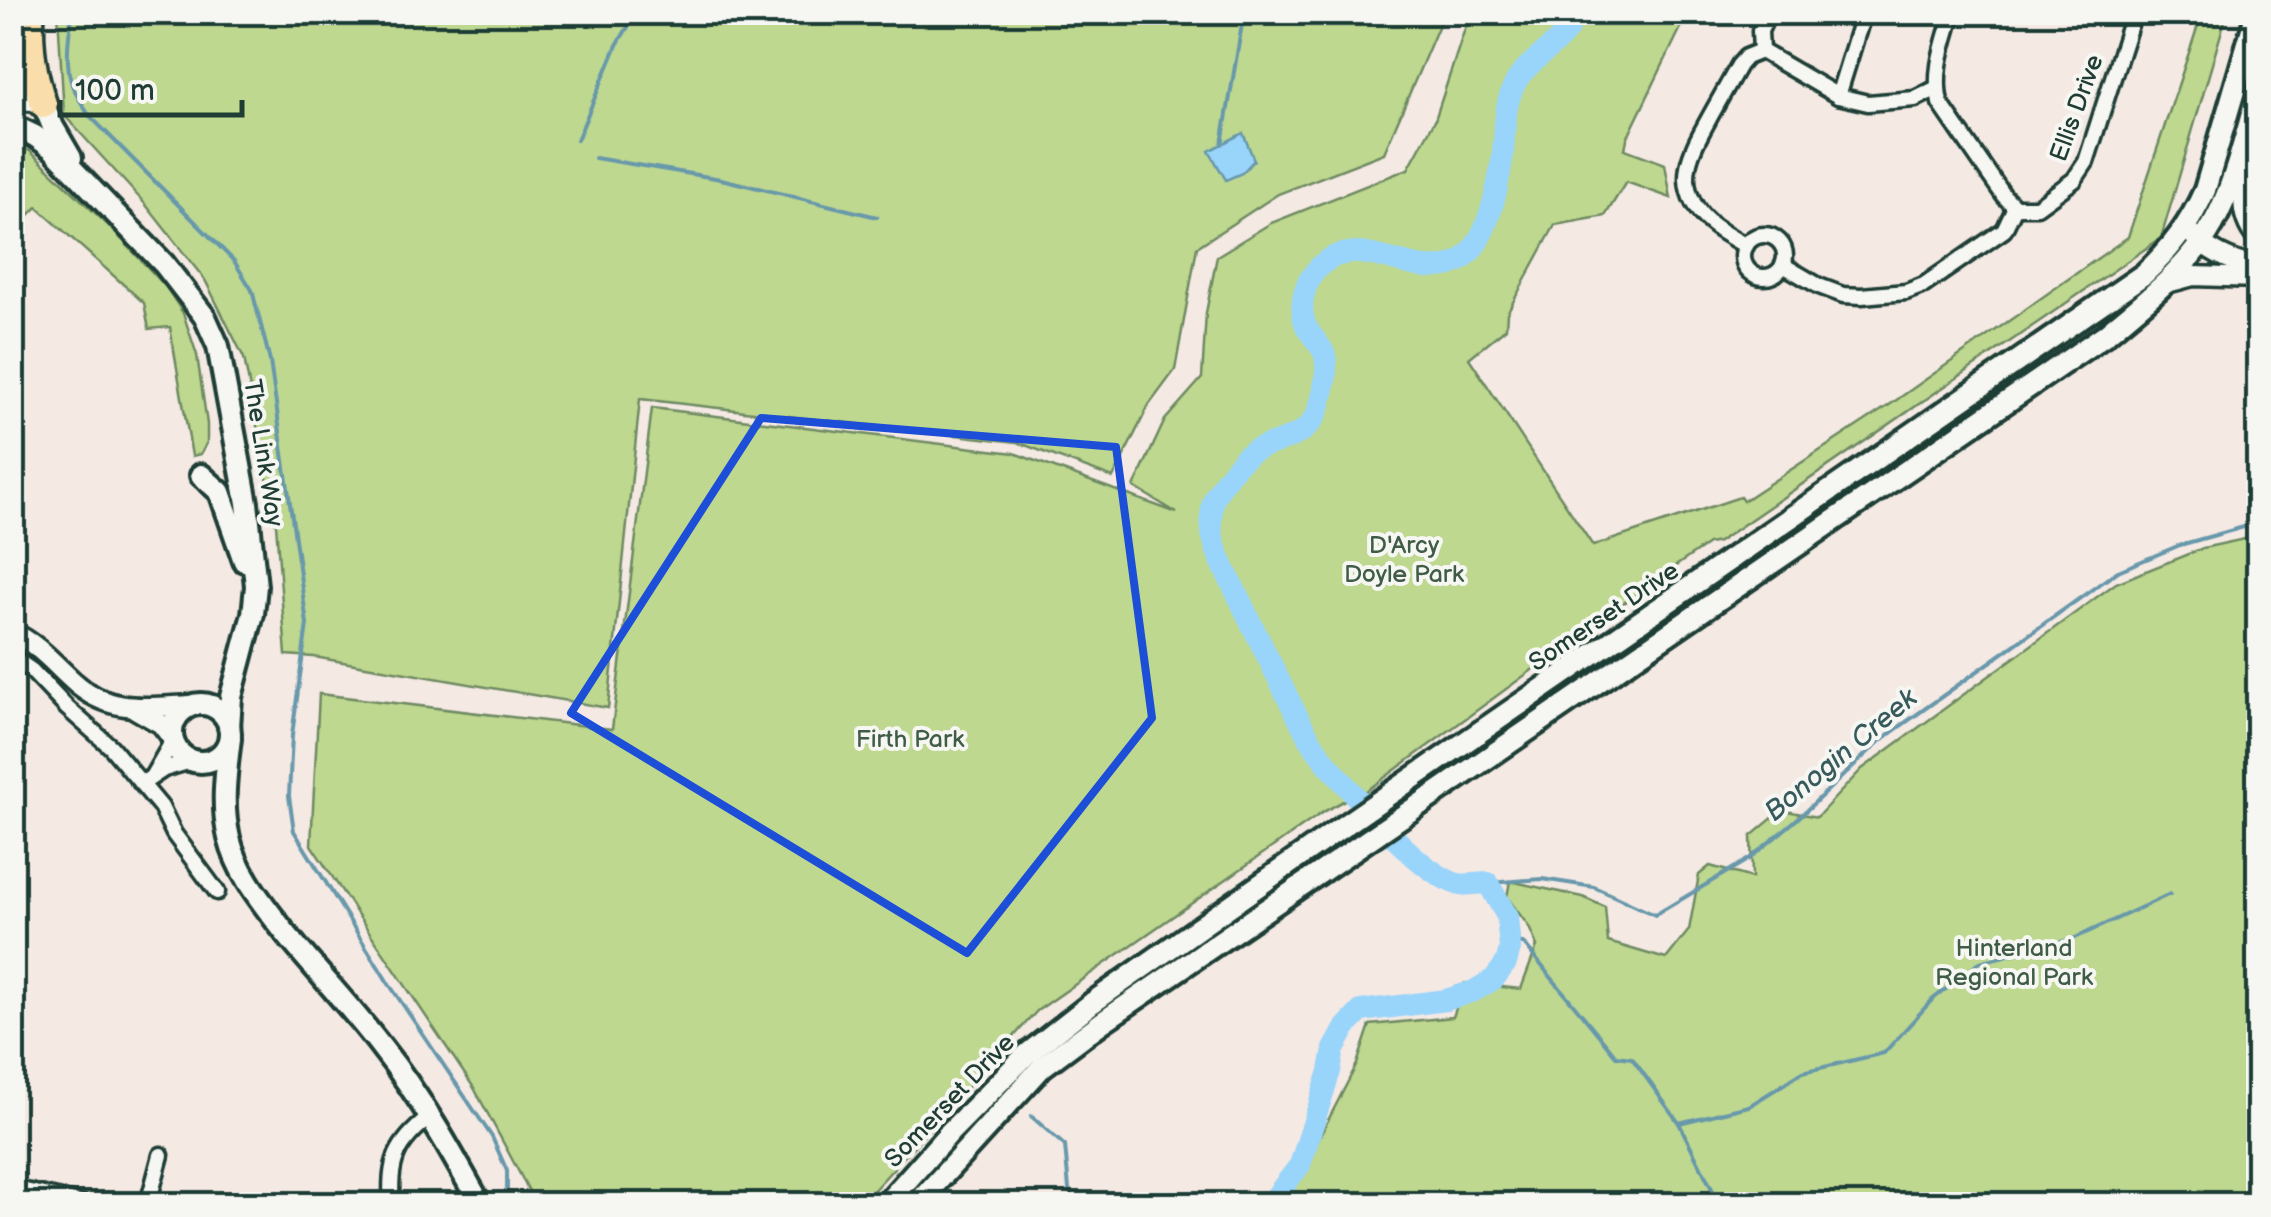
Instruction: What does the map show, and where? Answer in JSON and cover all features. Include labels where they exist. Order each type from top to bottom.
[{"type":"highway","points":[[31,12],[32,63],[44,105]]},
{"type":"main road","name":"Somerset Drive","points":[[886,1204],[1026,1055],[1092,1003],[2197,236],[2205,190],[2257,12]]},
{"type":"main road","name":"Somerset Drive","points":[[916,1204],[1042,1067],[1101,1023],[2106,334],[2167,282],[2230,185],[2258,93]]},
{"type":"main road","points":[[12,99],[44,105]]},
{"type":"main road","name":"The Link Way","points":[[44,105],[52,127],[84,181]]},
{"type":"main road","name":"The Link Way","points":[[12,125],[42,140],[84,181],[146,244],[208,321],[218,346],[236,472],[248,632]]},
{"type":"main road","name":"The Link Way","points":[[224,806],[230,701],[253,614],[256,586],[252,541],[236,472]]},
{"type":"main road","points":[[201,475],[220,492],[244,561]]},
{"type":"main road","points":[[1737,556],[1751,576]]},
{"type":"main road","name":"The Link Way","points":[[193,705],[215,691],[239,661]]},
{"type":"main road","points":[[192,762],[215,759],[226,749],[229,733],[225,716],[206,704],[193,705],[176,716],[172,739],[180,755],[211,779],[224,806],[232,847],[251,888],[382,1048],[430,1117],[480,1204]]},
{"type":"street","points":[[1769,12],[1760,32],[1761,51],[1838,96],[1868,104],[1914,100],[1937,88]]},
{"type":"street","points":[[1838,96],[1864,12]]},
{"type":"street","points":[[1954,12],[1937,66],[1940,103],[2015,207]]},
{"type":"street","name":"Ellis Drive","points":[[1783,265],[1842,295],[1906,292],[1924,285],[2004,230],[2015,207],[2037,207],[2074,180],[2086,162],[2134,12]]},
{"type":"street","name":"Ellis Drive","points":[[1746,246],[1702,215],[1689,191],[1687,172],[1691,152],[1740,66],[1746,57],[1761,51]]},
{"type":"street","points":[[2258,136],[2243,195],[2243,214],[2258,238]]},
{"type":"street","points":[[2197,236],[2258,256]]},
{"type":"street","points":[[2197,236],[2238,263],[2258,268]]},
{"type":"street","name":"Ellis Drive","points":[[1757,237],[1772,237],[1785,253],[1783,265],[1772,276],[1753,274],[1744,258],[1746,246],[1757,237]]},
{"type":"street","points":[[2167,282],[2193,276],[2258,278]]},
{"type":"street","points":[[12,632],[40,648],[76,684],[106,702],[134,708],[193,705]]},
{"type":"street","points":[[12,657],[32,670],[148,779],[174,834],[218,892]]},
{"type":"street","points":[[134,708],[161,724],[172,739],[148,779]]},
{"type":"street","points":[[148,779],[177,764],[192,762]]},
{"type":"street","points":[[392,1204],[392,1162],[411,1131],[430,1117]]},
{"type":"street","points":[[148,1204],[162,1155]]},
{"type":"street","points":[[12,1188],[84,1204]]},
{"type":"highlighted area","points":[[761,418],[1116,447],[1152,718],[967,953],[571,713]]},
{"type":"green space","points":[[58,13],[1442,13],[1384,153],[1278,194],[1197,247],[1175,370],[1149,405],[1113,478],[1017,442],[640,399],[608,708],[286,655],[276,524],[244,358],[205,280],[146,205],[64,115]]},
{"type":"green space","name":"Firth Park","points":[[1470,13],[1688,13],[1625,149],[1665,164],[1671,198],[1626,182],[1605,216],[1555,225],[1507,313],[1506,328],[1469,358],[1593,546],[1740,497],[1743,501],[1888,406],[2128,237],[2202,13],[2227,13],[2161,238],[1718,542],[1708,544],[1661,576],[1358,797],[1354,795],[1323,812],[1037,1011],[861,1204],[536,1204],[474,1088],[311,845],[319,694],[612,729],[652,408],[1014,453],[1177,513],[1134,487],[1165,420],[1202,378],[1206,313],[1217,256],[1271,223],[1408,169],[1435,120]]},
{"type":"green space","points":[[13,143],[30,151],[110,227],[166,287],[183,313],[197,355],[207,424],[207,442],[201,454],[192,456],[170,327],[149,329],[144,303],[37,207],[29,215],[21,213],[19,203],[13,204]]},
{"type":"green space","name":"Hinterland Regional Park","points":[[2258,536],[2258,1204],[1286,1202],[1357,1064],[1370,1025],[1453,1017],[1465,983],[1521,989],[1537,946],[1529,927],[1507,897],[1510,881],[1583,897],[1605,907],[1608,942],[1666,959],[1689,930],[1699,875],[1710,866],[1752,878],[1751,836],[1782,810],[1817,817],[1862,769],[2116,583],[2203,548]]},
{"type":"water","points":[[1243,133],[1254,160],[1242,173],[1226,180],[1209,151]]},
{"type":"waterway","points":[[73,12],[68,68],[72,85],[88,114],[234,261],[252,290],[270,361],[307,624],[292,735],[289,796],[294,831],[387,981],[492,1137],[507,1171],[507,1204]]},
{"type":"waterway","points":[[577,140],[617,45],[637,12]]},
{"type":"waterway","points":[[1222,144],[1244,12]]},
{"type":"waterway","points":[[1270,1204],[1300,1165],[1334,1049],[1361,1011],[1446,1000],[1474,991],[1494,979],[1506,963],[1510,949],[1507,916],[1488,883],[1458,884],[1425,865],[1370,812],[1316,749],[1220,558],[1213,540],[1213,502],[1243,459],[1295,435],[1314,419],[1323,393],[1325,358],[1307,328],[1302,303],[1306,287],[1320,266],[1335,256],[1352,253],[1423,267],[1441,267],[1468,255],[1489,216],[1512,90],[1524,71],[1566,32],[1575,12]]},
{"type":"waterway","points":[[595,158],[721,179],[877,217]]},
{"type":"waterway","name":"Bonogin Creek","points":[[1488,883],[1542,879],[1594,887],[1655,915],[1749,859],[1881,740],[2118,571],[2180,545],[2258,523]]},
{"type":"waterway","points":[[1679,1123],[1749,1106],[1803,1072],[1884,1053],[1932,1000],[1980,962],[2073,939],[2170,894]]},
{"type":"waterway","points":[[1509,942],[1523,943],[1616,1056],[1632,1058],[1679,1123],[1717,1204]]},
{"type":"waterway","points":[[1031,1116],[1065,1146],[1069,1189],[1076,1204]]},
{"type":"park label","name":"D'Arcy Doyle Park","points":[[1404,560]]}]
